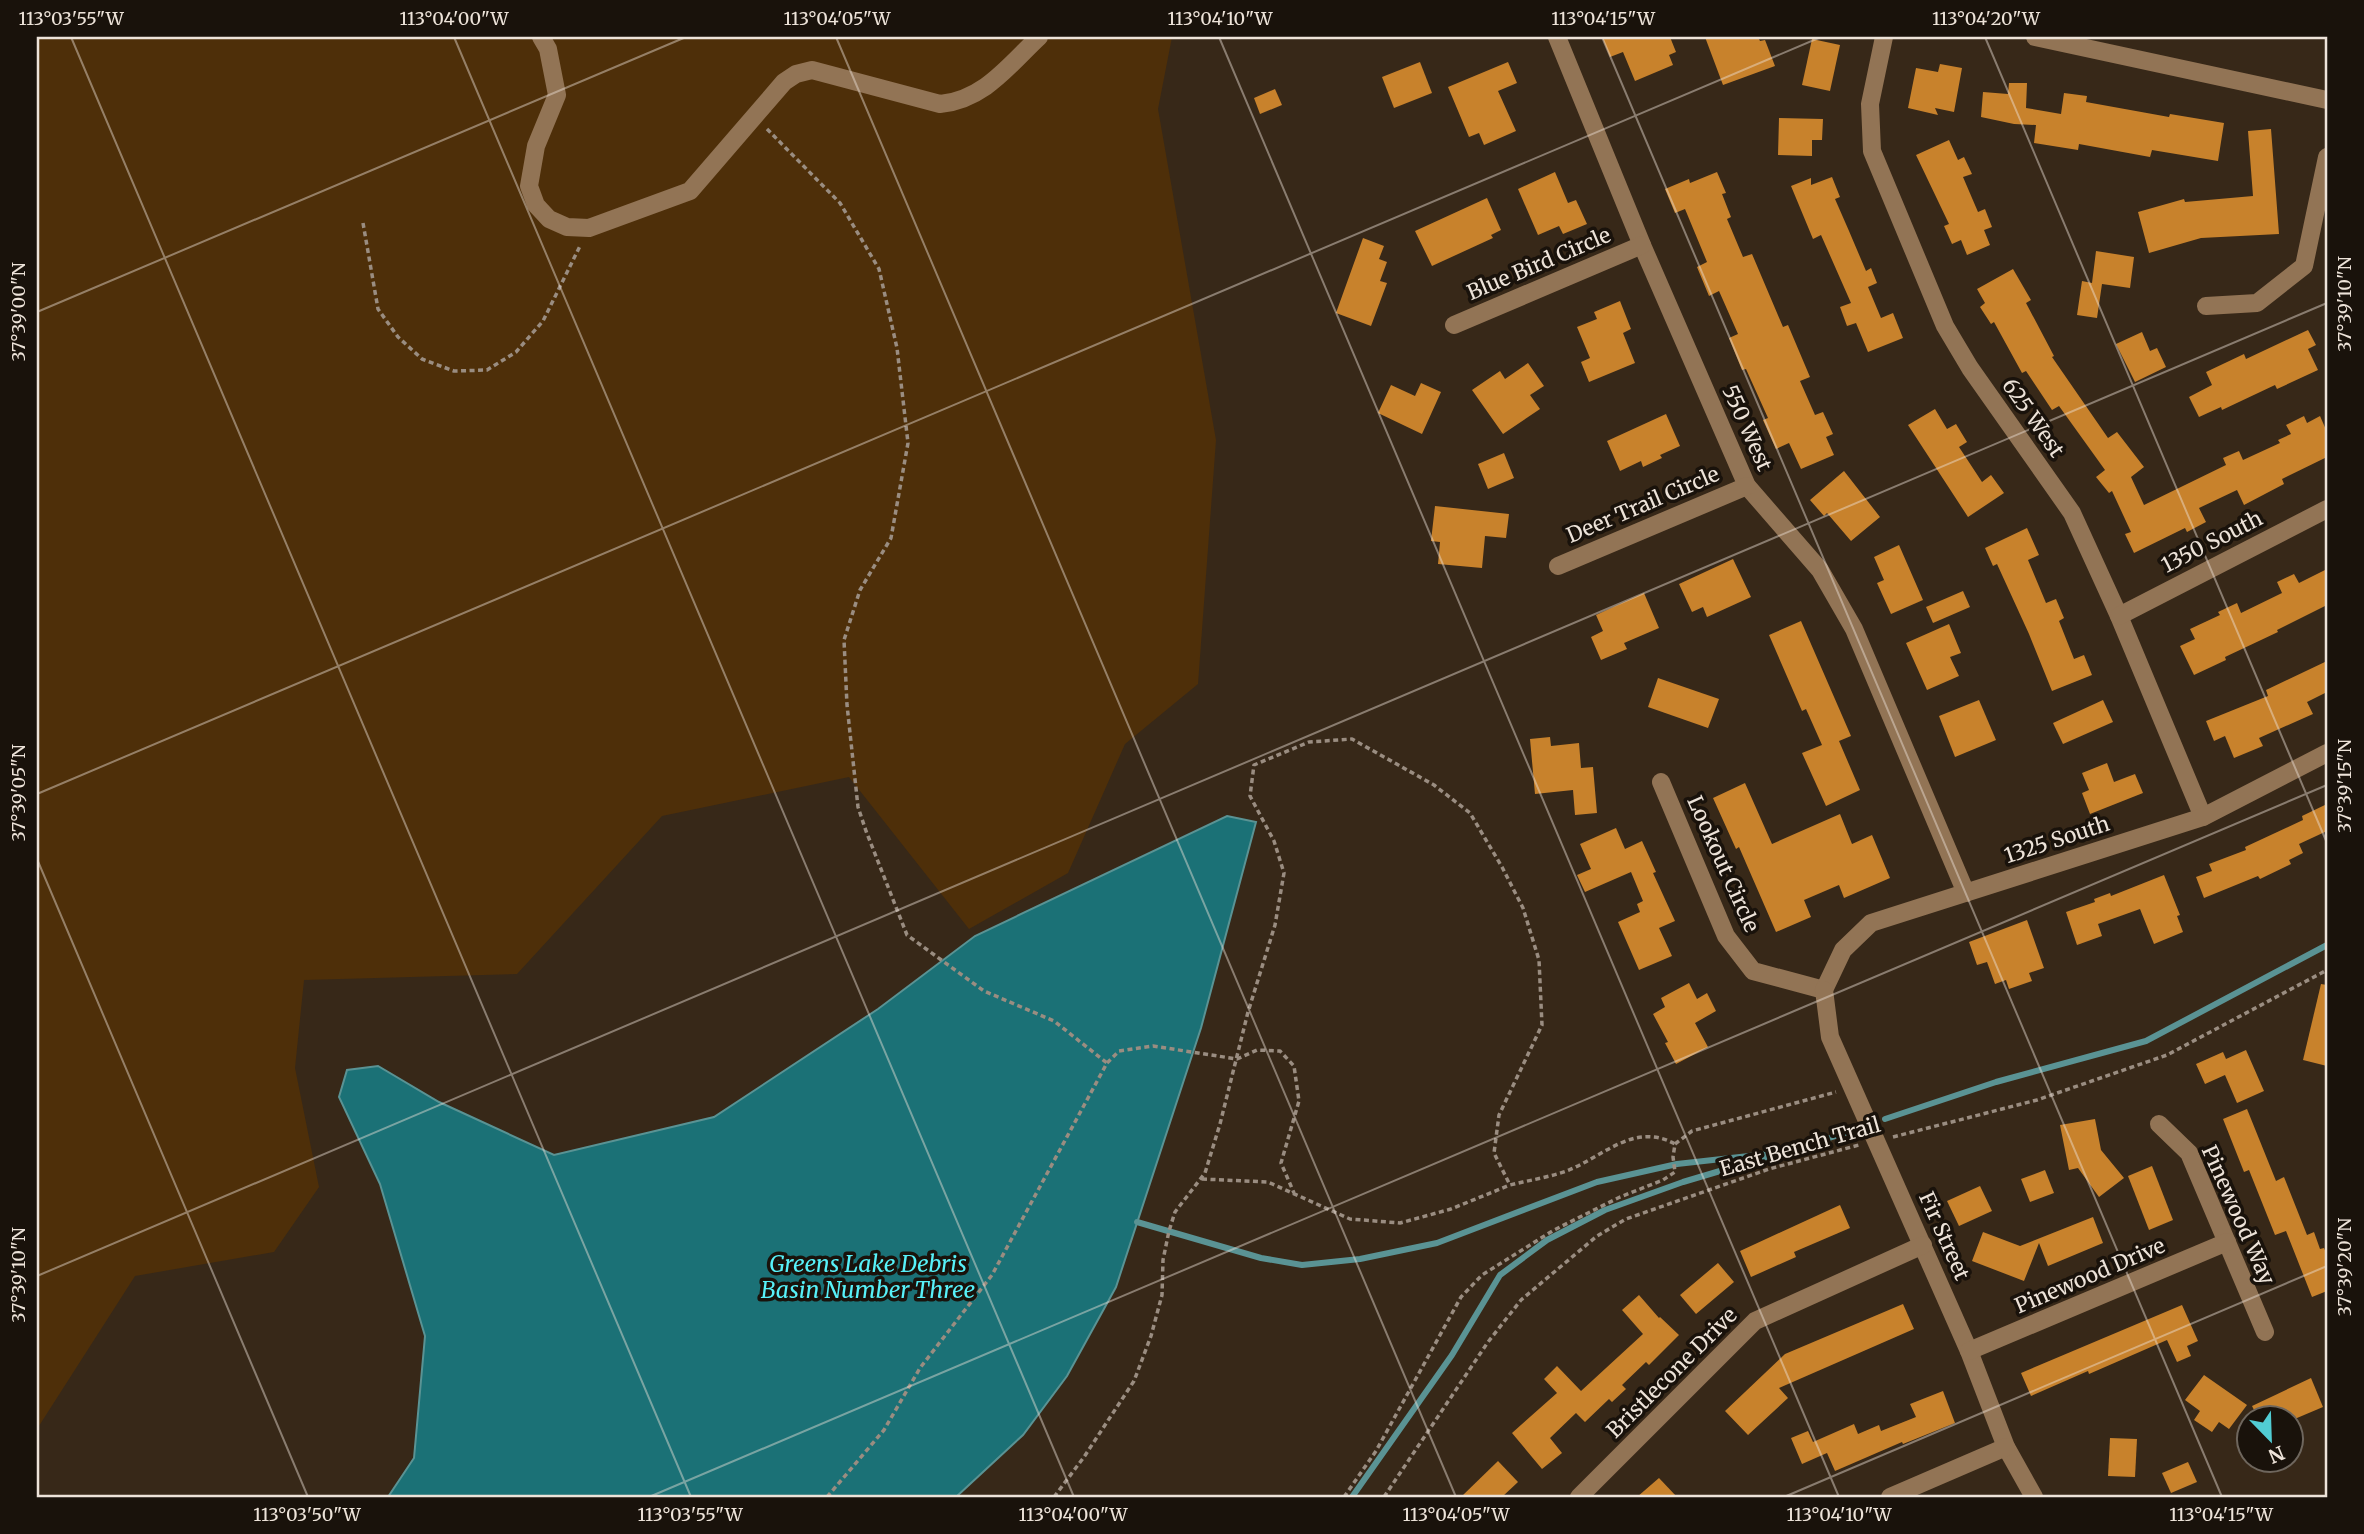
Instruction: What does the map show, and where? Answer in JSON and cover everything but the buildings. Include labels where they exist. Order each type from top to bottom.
[{"type":"street","points":[[541,37],[548,49],[557,95],[536,146],[529,186],[536,205],[549,219],[566,227],[589,228],[690,191],[784,82],[796,74],[812,70],[940,104],[959,102],[981,92],[1039,37]]},
{"type":"street","name":"550 West","points":[[1557,37],[1642,245],[1747,486],[1820,570],[1854,629],[1966,893]]},
{"type":"street","name":"625 West","points":[[1884,37],[1870,104],[1872,151],[1945,326],[1970,368],[2072,513],[2119,616],[2203,817]]},
{"type":"street","points":[[2035,37],[2118,45],[2327,100]]},
{"type":"street","points":[[2206,306],[2258,303],[2304,266],[2327,157]]},
{"type":"street","name":"Blue Bird Circle","points":[[1454,325],[1642,245]]},
{"type":"street","name":"Deer Trail Circle","points":[[1558,566],[1747,486]]},
{"type":"street","name":"1350 South","points":[[2119,616],[2327,509]]},
{"type":"street","name":"1325 South","points":[[1824,990],[1843,950],[1871,923],[2203,817],[2327,753]]},
{"type":"street","name":"Lookout Circle","points":[[1661,782],[1726,936],[1753,971],[1824,990]]},
{"type":"street","name":"Fir Street","points":[[1824,990],[1830,1037],[1969,1351],[2006,1447],[2034,1497]]},
{"type":"street","name":"Pinewood Way","points":[[2159,1124],[2189,1153],[2266,1332]]},
{"type":"street","name":"Pinewood Drive","points":[[1969,1351],[2227,1242]]},
{"type":"street","name":"Bristlecone Drive","points":[[1580,1497],[1755,1321],[1923,1245]]},
{"type":"street","points":[[1890,1497],[2006,1447]]},
{"type":"path","points":[[755,116],[840,203],[879,269],[897,348],[908,443],[891,538],[860,590],[844,640],[847,705],[858,807],[866,831],[907,935],[984,992],[1054,1021],[1107,1063]]},
{"type":"path","points":[[363,223],[378,309],[398,337],[422,359],[454,371],[487,370],[516,352],[543,321],[589,228]]},
{"type":"path","points":[[1054,1497],[1134,1381],[1151,1336],[1162,1295],[1163,1260],[1175,1212],[1205,1173],[1275,925],[1284,873],[1274,841],[1250,796],[1254,765],[1309,742],[1352,739],[1434,785],[1470,814],[1523,908],[1539,960],[1542,1025],[1499,1115],[1494,1153],[1510,1185]]},
{"type":"path","name":"East Bench Trail","points":[[1384,1497],[1488,1342],[1521,1300],[1597,1237],[1626,1220],[1769,1168],[2037,1100],[2166,1055],[2327,970]]},
{"type":"path","points":[[827,1497],[884,1430],[919,1368],[992,1275],[1107,1063],[1119,1051],[1153,1046],[1237,1059],[1257,1050],[1280,1051],[1294,1066],[1299,1101],[1281,1163],[1294,1193]]},
{"type":"path","points":[[1344,1497],[1376,1451],[1461,1297],[1482,1275],[1554,1230],[1675,1172],[1675,1144],[1692,1131],[1853,1087]]},
{"type":"path","points":[[1201,1179],[1268,1182],[1350,1219],[1400,1223],[1451,1209],[1510,1185],[1568,1170],[1616,1145],[1643,1136],[1662,1136],[1675,1144]]},
{"type":"shaded area","points":[[37,37],[1172,37],[1158,109],[1216,440],[1198,684],[1125,744],[1068,873],[969,929],[849,777],[662,816],[517,974],[304,980],[295,1068],[319,1187],[274,1252],[135,1276],[37,1429]]},
{"type":"water","name":"Greens Lake Debris Basin Number Three","points":[[1227,816],[1256,822],[1201,1028],[1116,1287],[1067,1376],[1023,1435],[956,1497],[388,1497],[414,1458],[425,1336],[380,1184],[339,1097],[347,1070],[378,1066],[439,1102],[554,1155],[714,1117],[878,1009],[975,936]]},
{"type":"waterway","points":[[1885,1119],[1996,1082],[2146,1041],[2327,945]]},
{"type":"waterway","points":[[1784,1152],[1855,1130]]},
{"type":"waterway","points":[[1137,1222],[1261,1258],[1302,1265],[1360,1259],[1437,1243],[1597,1182],[1677,1164],[1785,1152]]},
{"type":"waterway","points":[[1352,1497],[1452,1355],[1500,1275],[1547,1240],[1605,1210],[1683,1182],[1767,1157]]}]
